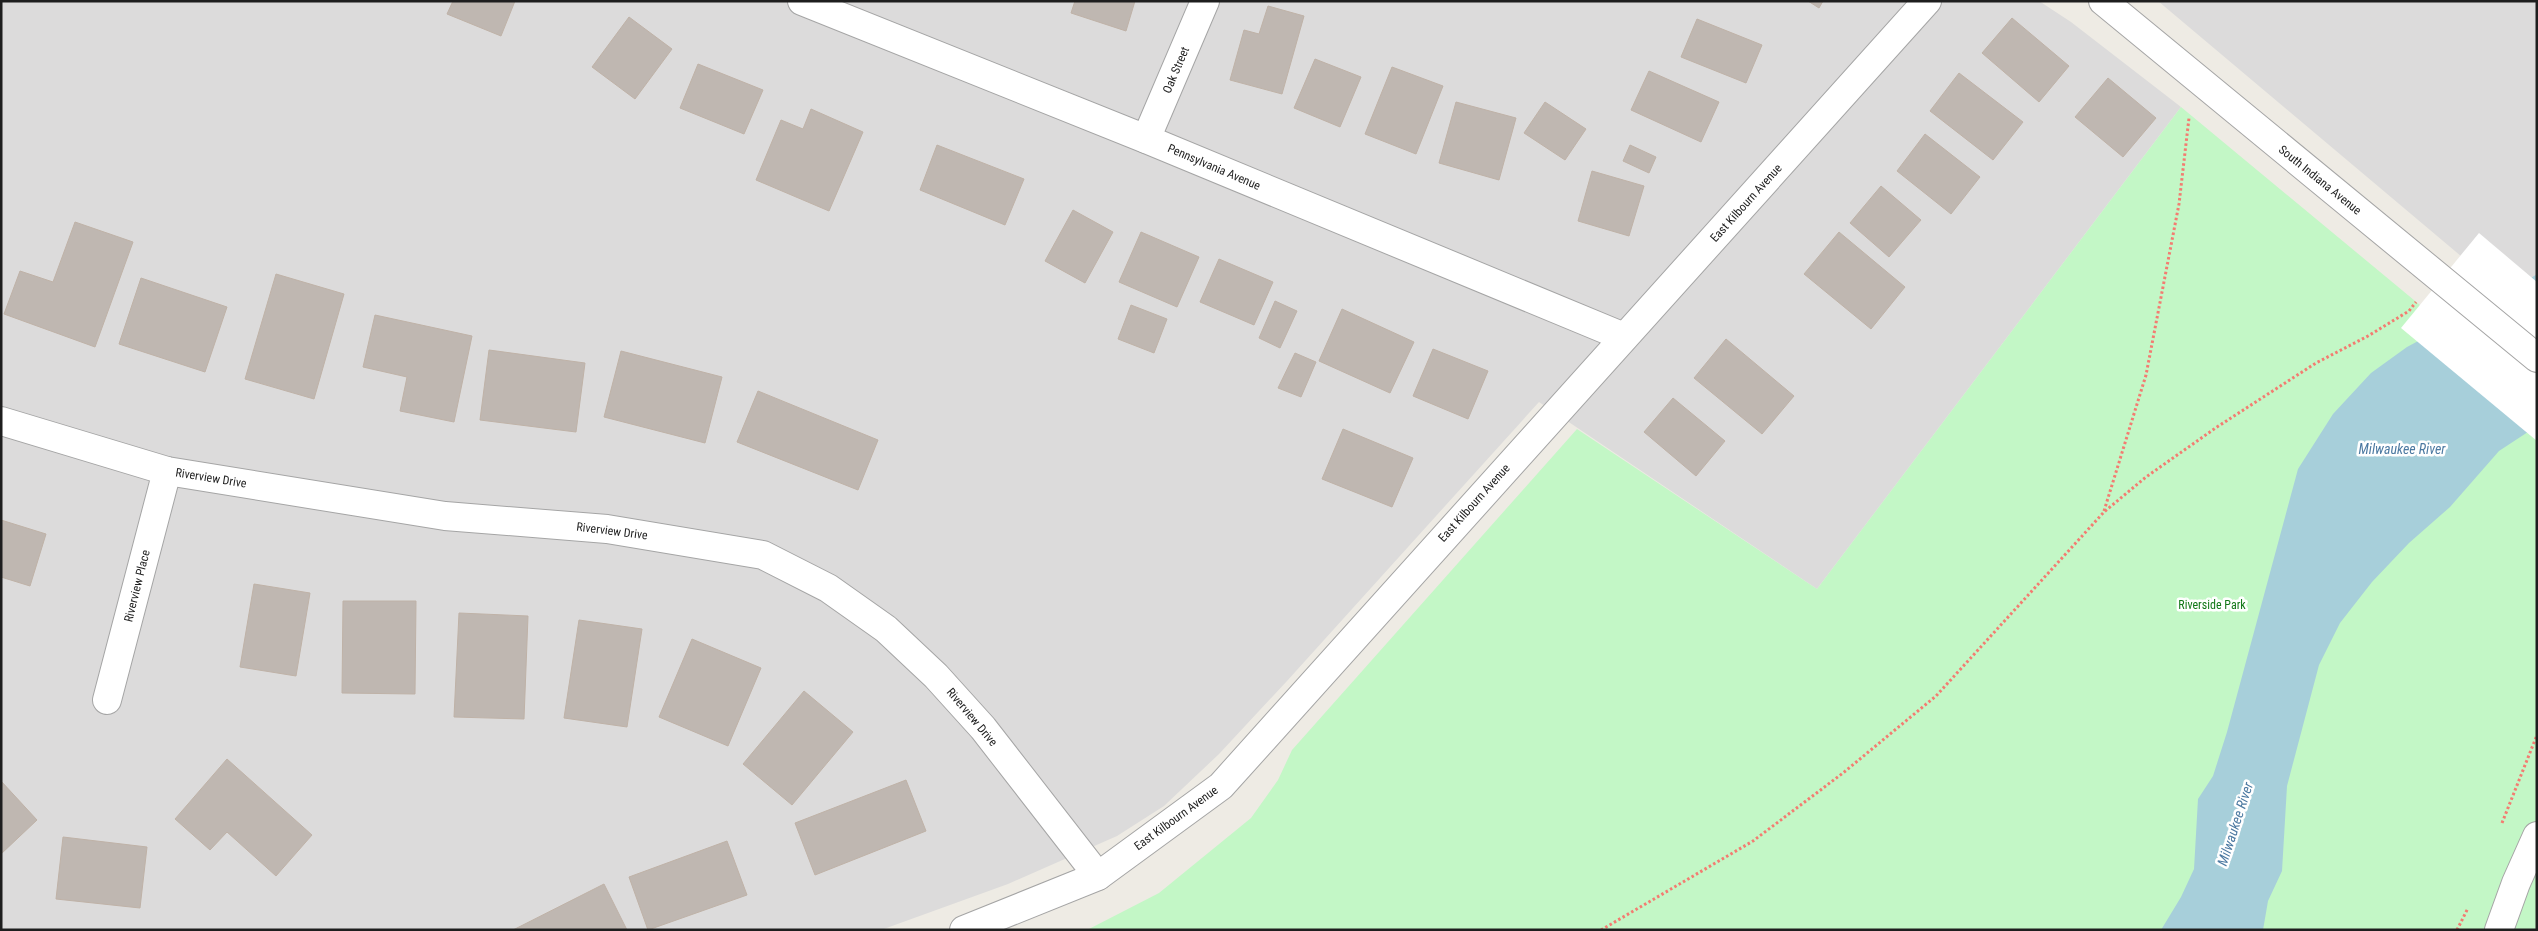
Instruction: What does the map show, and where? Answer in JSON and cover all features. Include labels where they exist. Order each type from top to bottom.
[{"type":"street","name":"Pennsylvania Avenue","points":[[802,1],[1146,139],[1624,338]]},
{"type":"street","name":"Oak Street","points":[[1146,139],[1205,1]]},
{"type":"street","name":"East Kilbourn Avenue","points":[[964,930],[1098,876],[1221,786],[1927,1]]},
{"type":"street","name":"South Indiana Avenue","points":[[2103,1],[2537,358]]},
{"type":"street","name":"Riverview Drive","points":[[1,421],[166,471],[445,516],[607,529],[763,554],[828,588],[886,629],[936,676],[983,728],[1098,876]]},
{"type":"street","name":"Riverview Place","points":[[107,700],[166,471]]},
{"type":"street","points":[[2499,930],[2516,883],[2537,836]]},
{"type":"path","points":[[2104,512],[2146,375],[2178,204],[2194,76]]},
{"type":"path","points":[[1600,930],[1753,841],[1878,744],[1936,696],[2104,512],[2146,477],[2255,402],[2316,363],[2368,336],[2408,311],[2436,275]]},
{"type":"shaded area","points":[[1,1],[2039,1],[2071,22],[2181,107],[1817,589],[1539,402],[1287,681],[1219,754],[1164,806],[1117,836],[1008,884],[881,930],[1,930]]},
{"type":"shaded area","points":[[2158,1],[2537,1],[2537,274],[2506,294]]},
{"type":"green space","name":"Riverside Park","points":[[2181,107],[2537,402],[2537,930],[1087,930],[1159,893],[1251,818],[1278,780],[1292,750],[1577,429],[1817,589]]},
{"type":"water","name":"Milwaukee River","points":[[2537,274],[2537,426],[2499,451],[2450,507],[2409,543],[2372,582],[2340,623],[2319,665],[2287,786],[2282,871],[2268,901],[2263,930],[2161,930],[2181,897],[2194,869],[2198,799],[2213,776],[2227,732],[2298,469],[2333,414],[2371,373],[2407,347],[2506,294]]},
{"type":"pier","points":[[2479,233],[2537,282],[2537,441],[2401,328]]},
{"type":"building","points":[[453,1],[515,1],[501,36],[447,14]]},
{"type":"building","points":[[1075,1],[1135,1],[1126,31],[1071,13]]},
{"type":"building","points":[[1808,1],[1823,1],[1819,8]]},
{"type":"building","points":[[1268,6],[1304,16],[1282,94],[1230,80],[1244,30],[1259,34]]},
{"type":"building","points":[[629,17],[672,49],[635,99],[592,67]]},
{"type":"building","points":[[2012,18],[2069,66],[2039,102],[1982,53]]},
{"type":"building","points":[[1697,19],[1762,45],[1746,83],[1681,57]]},
{"type":"building","points":[[1315,59],[1361,77],[1340,127],[1294,108]]},
{"type":"building","points":[[698,64],[763,90],[744,134],[680,108]]},
{"type":"building","points":[[1392,67],[1443,86],[1416,154],[1365,134]]},
{"type":"building","points":[[1649,71],[1719,102],[1701,142],[1631,110]]},
{"type":"building","points":[[1959,73],[2023,122],[1993,160],[1930,111]]},
{"type":"building","points":[[2108,78],[2156,118],[2123,157],[2075,117]]},
{"type":"building","points":[[1456,102],[1516,118],[1499,180],[1439,163]]},
{"type":"building","points":[[1545,102],[1586,129],[1565,160],[1524,133]]},
{"type":"building","points":[[811,109],[863,132],[829,211],[756,180],[781,120],[803,129]]},
{"type":"building","points":[[1925,134],[1980,177],[1951,214],[1897,171]]},
{"type":"building","points":[[937,145],[1024,179],[1005,225],[920,190]]},
{"type":"building","points":[[1630,145],[1656,157],[1649,173],[1623,161]]},
{"type":"building","points":[[1592,171],[1644,186],[1629,236],[1578,221]]},
{"type":"building","points":[[1881,186],[1921,220],[1889,257],[1850,223]]},
{"type":"building","points":[[1073,210],[1113,232],[1085,283],[1045,261]]},
{"type":"building","points":[[75,222],[133,242],[95,347],[4,314],[20,271],[53,282]]},
{"type":"building","points":[[1141,232],[1199,257],[1177,307],[1119,282]]},
{"type":"building","points":[[1839,232],[1905,287],[1871,329],[1804,274]]},
{"type":"building","points":[[1219,259],[1273,282],[1254,325],[1200,302]]},
{"type":"building","points":[[276,274],[344,294],[314,399],[245,379]]},
{"type":"building","points":[[141,278],[227,307],[205,372],[119,344]]},
{"type":"building","points":[[1275,301],[1297,311],[1280,348],[1259,338]]},
{"type":"building","points":[[1131,305],[1167,319],[1154,353],[1118,339]]},
{"type":"building","points":[[1342,309],[1414,342],[1390,393],[1319,361]]},
{"type":"building","points":[[375,315],[472,336],[454,422],[400,411],[407,377],[363,367]]},
{"type":"building","points":[[1726,339],[1794,396],[1762,434],[1694,378]]},
{"type":"building","points":[[1433,349],[1488,371],[1468,419],[1413,396]]},
{"type":"building","points":[[489,350],[585,363],[576,432],[480,420]]},
{"type":"building","points":[[621,351],[722,377],[705,443],[604,417]]},
{"type":"building","points":[[1295,353],[1316,362],[1301,397],[1278,388]]},
{"type":"building","points":[[758,391],[878,440],[858,490],[737,442]]},
{"type":"building","points":[[1673,398],[1725,441],[1696,476],[1644,432]]},
{"type":"building","points":[[1343,429],[1413,458],[1392,507],[1322,479]]},
{"type":"building","points":[[1,520],[46,534],[30,586],[1,577]]},
{"type":"building","points":[[254,584],[310,593],[296,676],[240,667]]},
{"type":"building","points":[[343,601],[416,601],[415,694],[342,693]]},
{"type":"building","points":[[459,613],[528,616],[524,719],[454,717]]},
{"type":"building","points":[[579,620],[642,629],[627,727],[564,718]]},
{"type":"building","points":[[692,639],[761,668],[728,746],[659,717]]},
{"type":"building","points":[[804,691],[853,732],[792,805],[743,764]]},
{"type":"building","points":[[227,759],[312,835],[276,876],[227,832],[210,850],[175,819]]},
{"type":"building","points":[[906,780],[926,831],[815,875],[795,823]]},
{"type":"building","points":[[1,781],[37,820],[1,854]]},
{"type":"building","points":[[63,837],[147,847],[140,908],[56,899]]},
{"type":"building","points":[[727,841],[747,895],[648,930],[629,877]]},
{"type":"building","points":[[604,884],[627,930],[513,930]]}]
